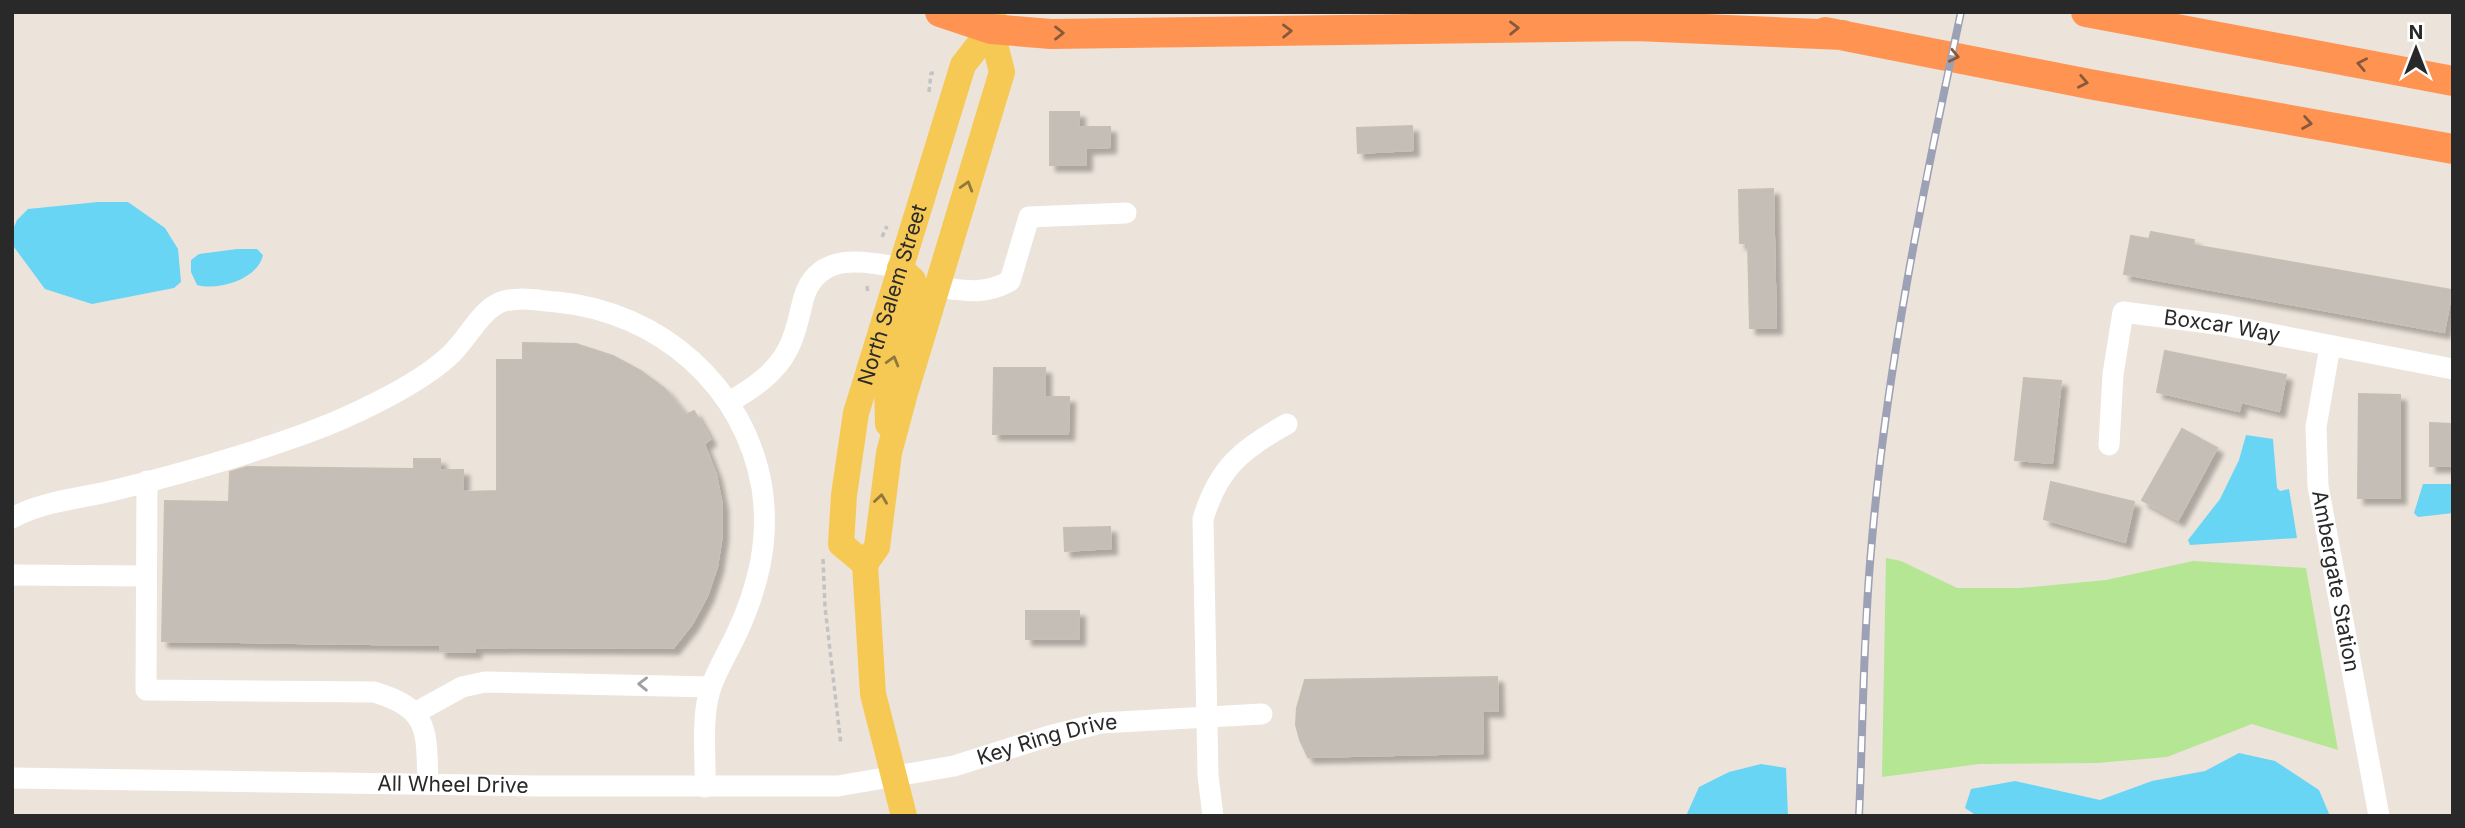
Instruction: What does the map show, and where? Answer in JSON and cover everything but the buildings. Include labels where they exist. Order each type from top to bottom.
[{"type":"highway","points":[[940,12],[1064,34],[1636,26],[1843,35]]},
{"type":"highway","points":[[1717,12],[2453,149]]},
{"type":"highway","points":[[2086,12],[2453,81]]},
{"type":"main road","name":"North Salem Street","points":[[865,564],[842,544],[846,474],[856,413],[963,65],[994,21]]},
{"type":"main road","name":"North Salem Street","points":[[904,816],[873,694],[865,564],[877,547],[881,497],[889,453],[1002,72],[994,21]]},
{"type":"main road","points":[[889,453],[887,382],[914,289],[913,280],[900,268]]},
{"type":"street","points":[[937,287],[970,292],[992,291],[1010,281],[1028,217],[1126,213]]},
{"type":"street","points":[[729,402],[746,392],[777,366],[795,333],[807,287],[824,270],[848,260],[900,268]]},
{"type":"street","points":[[12,518],[50,503],[147,481],[282,442],[362,408],[428,373],[465,341],[490,309],[510,300],[566,303],[630,320],[656,333],[695,361],[729,402],[746,435],[762,488],[764,549],[758,578],[747,609],[711,687],[705,787]]},
{"type":"street","name":"Boxcar Way","points":[[2109,445],[2113,374],[2123,312],[2224,326],[2453,369]]},
{"type":"street","name":"Ambergate Station","points":[[2330,346],[2316,427],[2318,486],[2379,816]]},
{"type":"street","points":[[1213,816],[1209,792],[1206,718],[1203,519],[1212,489],[1241,452],[1287,424]]},
{"type":"street","points":[[147,481],[146,690],[374,692],[396,698],[415,713],[425,733],[428,784]]},
{"type":"street","points":[[12,575],[146,576]]},
{"type":"street","points":[[415,713],[450,692],[485,682],[711,687]]},
{"type":"street","name":"Key Ring Drive","points":[[893,778],[954,766],[1028,742],[1101,723],[1262,714]]},
{"type":"street","name":"All Wheel Drive","points":[[12,778],[705,787],[838,786],[893,778]]},
{"type":"green space","points":[[1886,558],[1901,561],[1957,588],[2020,588],[2106,580],[2193,561],[2306,568],[2338,750],[2252,724],[2167,757],[2097,763],[1979,764],[1882,777]]},
{"type":"water","points":[[128,202],[165,228],[178,249],[181,282],[174,288],[92,304],[45,289],[14,247],[12,232],[17,220],[28,209]]},
{"type":"water","points":[[257,249],[263,255],[254,271],[226,284],[197,285],[191,272],[191,260],[199,254]]},
{"type":"water","points":[[2246,435],[2273,439],[2277,488],[2280,491],[2289,489],[2297,538],[2190,545],[2188,540],[2220,499],[2239,460]]},
{"type":"water","points":[[2423,484],[2453,484],[2453,513],[2418,517],[2414,513]]},
{"type":"water","points":[[2239,753],[2275,761],[2319,790],[2330,816],[1977,816],[1965,808],[1971,789],[2015,781],[2100,800],[2152,781],[2205,771]]},
{"type":"water","points":[[1761,764],[1786,768],[1788,816],[1686,816],[1699,787],[1729,772]]},
{"type":"railway","points":[[1859,816],[1868,584],[1886,415],[1907,280],[1961,12]]}]
